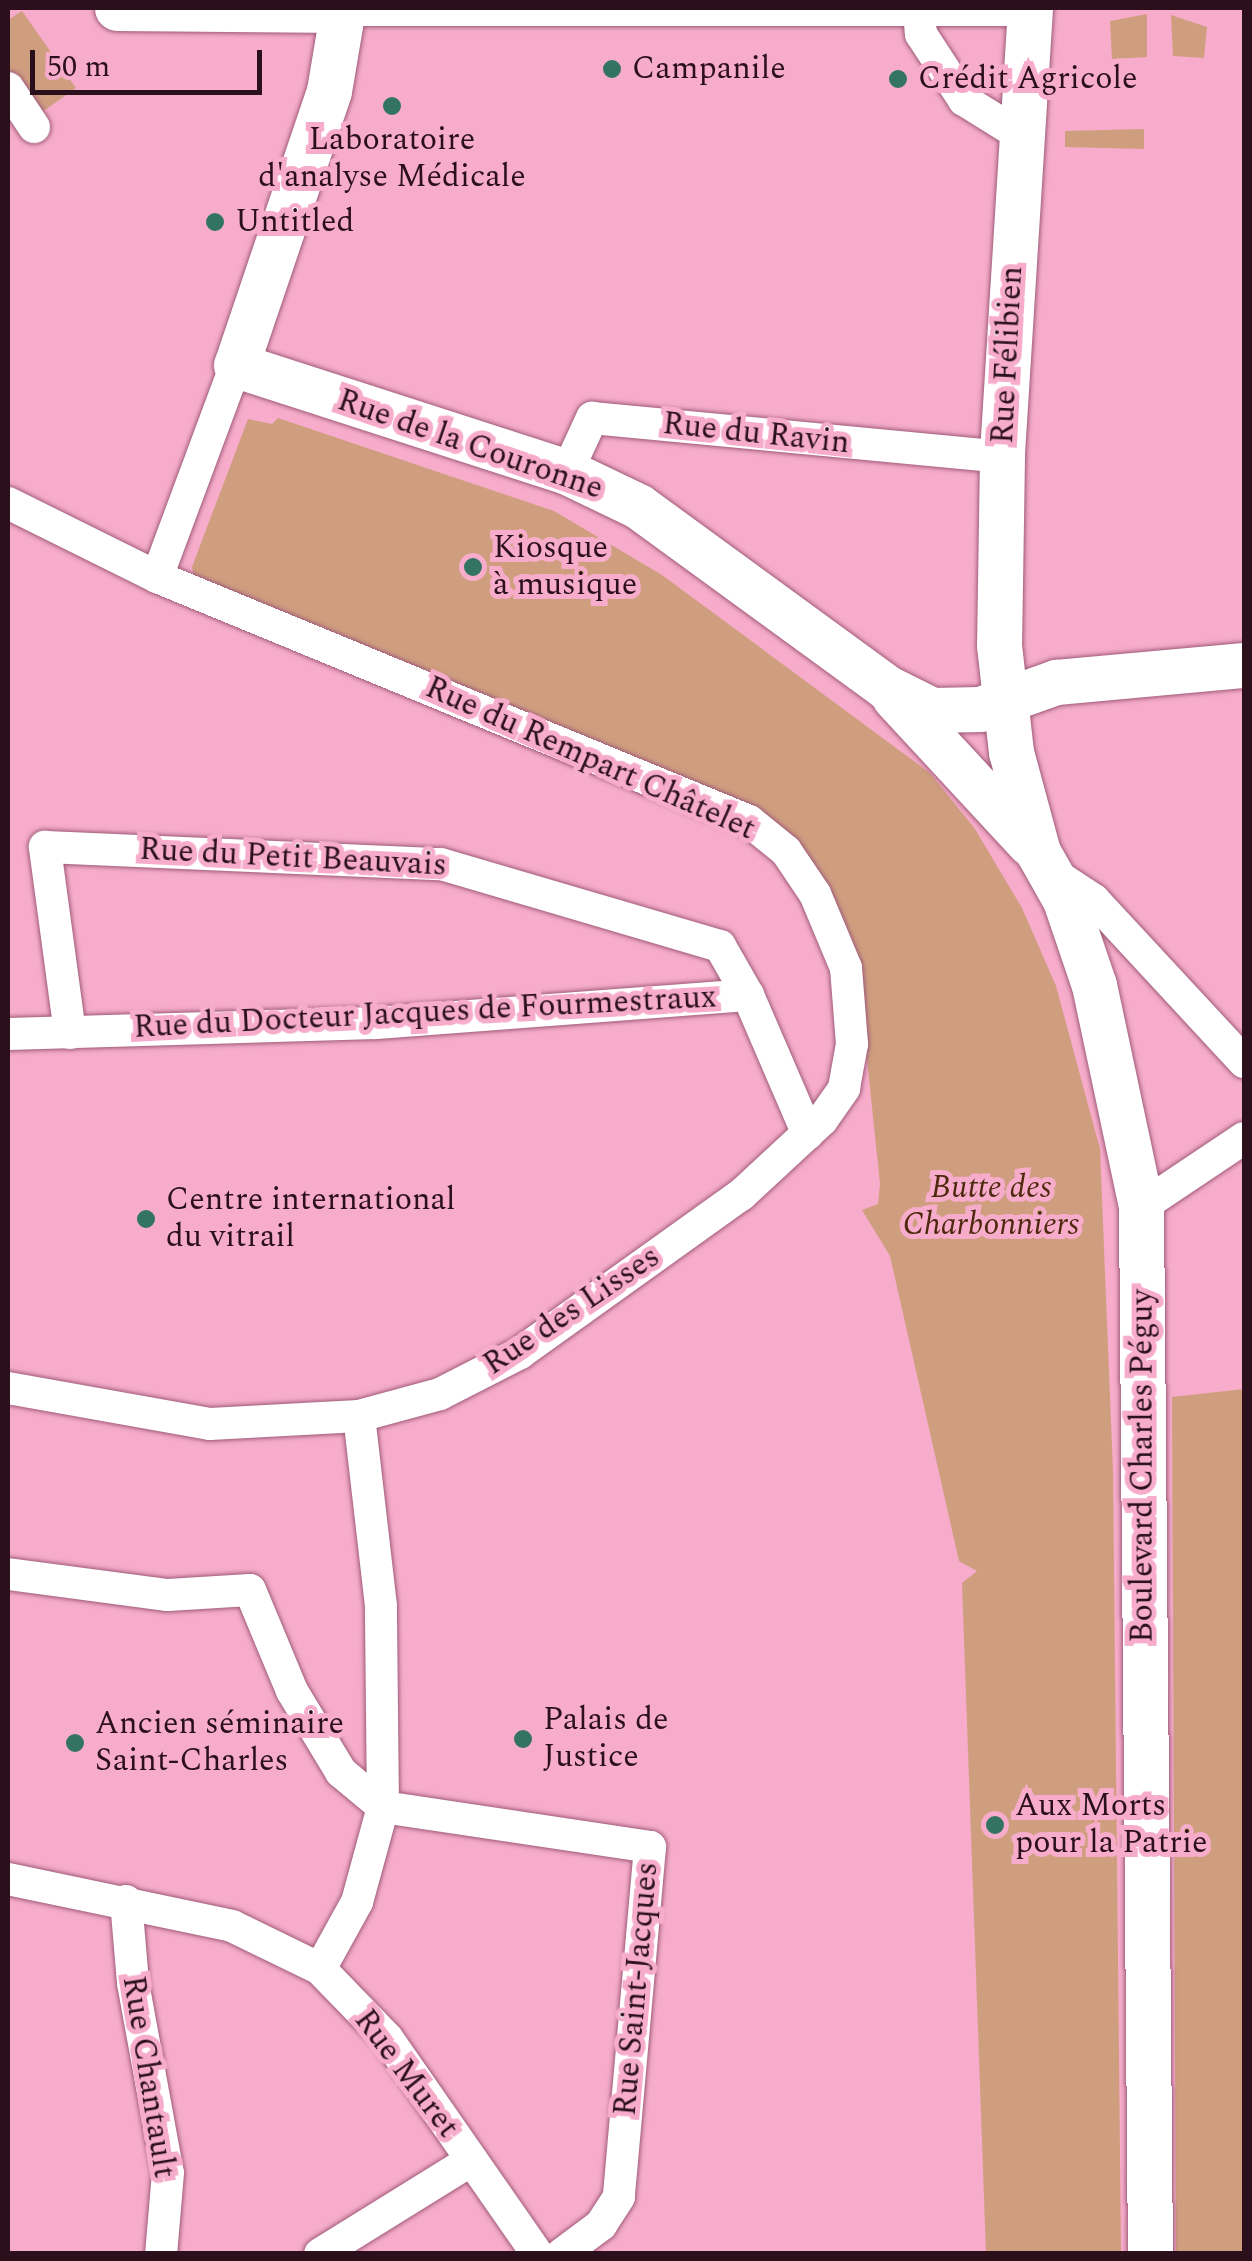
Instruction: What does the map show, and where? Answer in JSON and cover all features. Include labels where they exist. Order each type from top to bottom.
[{"type":"main road","points":[[117,8],[343,9],[329,91],[236,365]]},
{"type":"main road","name":"Rue Félibien","points":[[1004,700],[1002,457],[1030,9]]},
{"type":"main road","name":"Rue de la Couronne","points":[[236,365],[566,472],[638,506],[886,687],[932,710],[964,711],[1056,682],[1244,664]]},
{"type":"main road","name":"Rue de la Couronne","points":[[886,687],[1044,862]]},
{"type":"main road","name":"Boulevard Charles Péguy","points":[[1004,700],[1044,862],[1094,985],[1141,1208],[1150,2254]]},
{"type":"street","points":[[343,9],[1030,9]]},
{"type":"street","points":[[918,9],[930,52],[964,100],[1022,136]]},
{"type":"street","points":[[8,88],[34,127]]},
{"type":"street","points":[[157,577],[236,365]]},
{"type":"street","name":"Rue du Ravin","points":[[566,472],[592,418],[980,455]]},
{"type":"street","name":"Rue du Rempart Châtelet","points":[[8,503],[157,577],[750,821],[786,852],[815,894],[846,968],[852,1044],[844,1088]]},
{"type":"street","name":"Rue du Petit Beauvais","points":[[70,1034],[45,847],[441,864],[720,946],[748,995]]},
{"type":"street","points":[[1044,862],[1094,900],[1244,1062]]},
{"type":"street","name":"Rue du Docteur Jacques de Fourmestraux","points":[[8,1034],[376,1022],[748,995],[808,1134]]},
{"type":"street","name":"Rue des Lisses","points":[[8,1388],[210,1424],[358,1416],[440,1394],[520,1353],[741,1195],[808,1134],[844,1088]]},
{"type":"street","points":[[1141,1208],[1244,1138]]},
{"type":"street","points":[[320,1969],[357,1902],[383,1808],[381,1606],[358,1416]]},
{"type":"street","points":[[8,1574],[168,1595],[250,1590],[292,1691],[341,1772],[383,1808]]},
{"type":"street","name":"Rue Saint-Jacques","points":[[383,1808],[650,1847],[619,2197],[601,2225],[562,2254]]},
{"type":"street","name":"Rue Muret","points":[[8,1879],[232,1926],[320,1969],[387,2038],[537,2254]]},
{"type":"street","name":"Rue Chantault","points":[[126,1901],[133,1983],[168,2173],[161,2254]]},
{"type":"street","points":[[320,2254],[470,2161]]},
{"type":"green space","points":[[22,11],[76,88],[38,115],[8,69],[8,20]]},
{"type":"green space","points":[[1147,14],[1147,57],[1112,59],[1110,21]]},
{"type":"green space","points":[[1171,15],[1207,27],[1204,58],[1173,56]]},
{"type":"green space","points":[[1144,129],[1144,149],[1065,147],[1065,131]]},
{"type":"green space","name":"Butte des Charbonniers","points":[[278,418],[554,511],[662,575],[930,773],[975,829],[1022,908],[1056,986],[1100,1149],[1113,1471],[1121,2253],[986,2253],[962,1583],[977,1571],[959,1561],[890,1256],[862,1210],[878,1204],[880,1184],[856,954],[846,925],[807,865],[194,576],[192,567],[248,419],[272,424]]},
{"type":"green space","points":[[1244,1389],[1244,2253],[1176,2253],[1172,1397]]},
{"type":"place","name":"Campanile","points":[[612,69]]},
{"type":"place","name":"Crédit Agricole","points":[[898,79]]},
{"type":"place","name":"Laboratoire d'analyse Médicale","points":[[392,106]]},
{"type":"place","name":"Untitled","points":[[215,222]]},
{"type":"place","name":"Kiosque à musique","points":[[473,567]]},
{"type":"place","name":"Centre international du vitrail","points":[[146,1219]]},
{"type":"place","name":"Palais de Justice","points":[[523,1739]]},
{"type":"place","name":"Ancien séminaire Saint-Charles","points":[[75,1743]]},
{"type":"place","name":"Aux Morts pour la Patrie","points":[[995,1825]]}]
